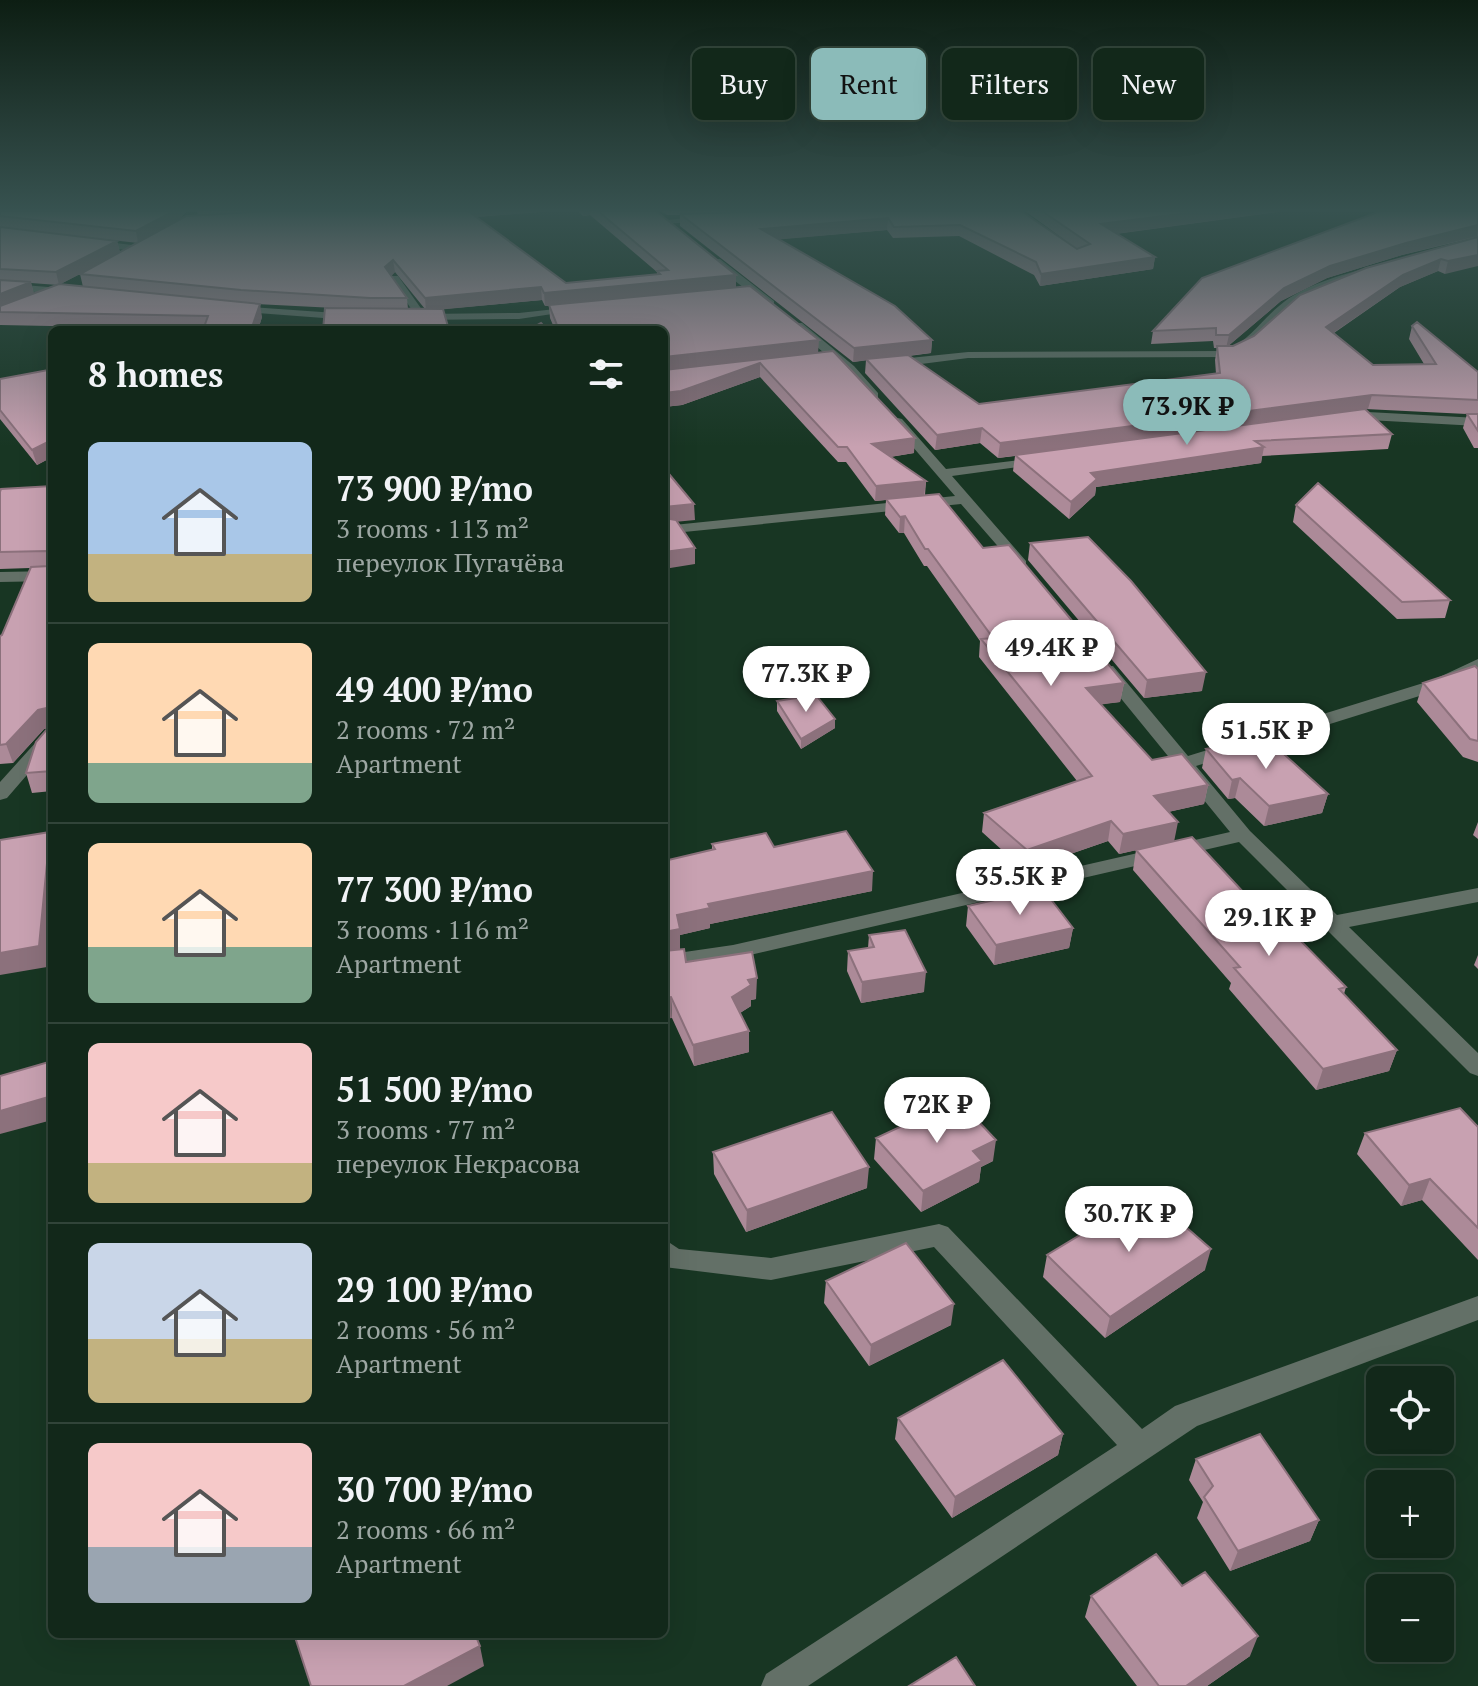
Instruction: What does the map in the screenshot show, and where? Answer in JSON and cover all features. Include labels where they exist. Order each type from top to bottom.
[{"type":"street","points":[[59,290],[68,290]]},
{"type":"street","points":[[37,301],[64,290]]},
{"type":"street","points":[[402,290],[422,317]]},
{"type":"street","points":[[744,290],[851,365],[968,499],[1036,583]]},
{"type":"street","points":[[880,365],[968,355],[1229,354],[1251,343],[1284,307],[1319,290]]},
{"type":"street","points":[[223,309],[361,317]]},
{"type":"street","points":[[400,317],[519,316],[582,310]]},
{"type":"street","points":[[820,360],[851,365]]},
{"type":"street","points":[[1336,420],[1368,416],[1478,422]]},
{"type":"street","points":[[944,473],[1054,458]]},
{"type":"street","points":[[668,530],[968,499]]},
{"type":"street","points":[[0,577],[48,576]]},
{"type":"street","points":[[1095,655],[1243,835],[1478,1067]]},
{"type":"street","points":[[1183,764],[1439,684],[1478,664]]},
{"type":"street","points":[[0,794],[48,740]]},
{"type":"street","points":[[668,961],[733,952],[1243,835]]},
{"type":"street","points":[[1332,923],[1478,895]]},
{"type":"street","points":[[668,1254],[672,1259],[771,1269],[939,1235],[1139,1447]]},
{"type":"street","points":[[778,1686],[1186,1416],[1478,1308]]},
{"type":"building","points":[[44,290],[116,290],[260,304],[252,326],[204,326],[208,316],[0,312],[0,306]]},
{"type":"building","points":[[238,290],[401,290],[407,298],[370,298]]},
{"type":"building","points":[[418,290],[513,290],[425,298]]},
{"type":"building","points":[[542,290],[579,290],[544,293]]},
{"type":"building","points":[[711,290],[755,290],[819,340],[668,357],[668,326],[557,326],[549,305]]},
{"type":"building","points":[[778,290],[867,290],[895,306],[932,340],[854,348]]},
{"type":"building","points":[[1191,290],[1282,290],[1229,335],[1216,335],[1216,328],[1153,331]]},
{"type":"building","points":[[1313,290],[1381,290],[1326,327],[1373,365],[1436,364],[1412,326],[1417,322],[1478,372],[1478,400],[1372,395],[1000,443],[982,428],[937,435],[866,359],[908,355],[979,404],[1220,373],[1217,346],[1233,346],[1254,336],[1300,295]]},
{"type":"building","points":[[325,308],[443,309],[448,326],[323,326]]},
{"type":"building","points":[[833,351],[915,438],[872,444],[926,481],[876,486],[847,447],[838,447],[760,363],[681,391],[668,393],[668,370]]},
{"type":"building","points":[[48,370],[48,442],[32,450],[0,410],[0,379]]},
{"type":"building","points":[[1365,409],[1392,434],[1255,441],[1264,447],[1091,473],[1097,479],[1071,502],[1015,455]]},
{"type":"building","points":[[1467,414],[1478,414],[1478,431]]},
{"type":"building","points":[[668,473],[694,504],[668,507]]},
{"type":"building","points":[[1318,483],[1450,600],[1402,602],[1296,505]]},
{"type":"building","points":[[48,486],[48,558],[47,551],[0,552],[1,489]]},
{"type":"building","points":[[939,494],[983,548],[1009,545],[1124,683],[1086,688],[1152,760],[1182,754],[1208,785],[1154,796],[1178,822],[1123,834],[1111,821],[1027,850],[984,813],[1092,776],[981,639],[993,638],[925,549],[905,516],[900,517],[886,499]]},
{"type":"building","points":[[668,519],[676,520],[695,548],[668,551]]},
{"type":"building","points":[[1088,537],[1131,581],[1206,672],[1147,680],[1030,543]]},
{"type":"building","points":[[48,566],[48,710],[38,710],[6,744],[0,745],[0,636],[31,567]]},
{"type":"building","points":[[1475,666],[1478,669],[1478,741],[1470,739],[1423,683]]},
{"type":"building","points":[[816,695],[835,719],[801,739],[777,701]]},
{"type":"building","points":[[48,728],[48,771],[26,773],[36,742]]},
{"type":"building","points":[[1265,737],[1328,794],[1269,806],[1240,778],[1232,780],[1206,749]]},
{"type":"building","points":[[846,831],[873,871],[708,904],[710,908],[677,915],[680,929],[668,931],[668,860],[715,849],[712,844],[766,833],[774,847]]},
{"type":"building","points":[[48,832],[39,946],[0,953],[0,840]]},
{"type":"building","points":[[1192,837],[1286,938],[1296,936],[1346,987],[1339,989],[1397,1050],[1323,1069],[1234,968],[1240,967],[1136,850]]},
{"type":"building","points":[[1043,889],[1073,928],[996,945],[968,906]]},
{"type":"building","points":[[905,930],[926,972],[862,982],[848,951],[874,947],[869,935]]},
{"type":"building","points":[[684,949],[686,962],[752,952],[757,978],[748,980],[751,985],[732,997],[749,1031],[693,1045],[671,997],[668,997],[668,951]]},
{"type":"building","points":[[48,1062],[48,1097],[0,1111],[0,1076]]},
{"type":"building","points":[[958,1100],[996,1140],[973,1151],[982,1161],[923,1191],[876,1138]]},
{"type":"building","points":[[1460,1108],[1478,1127],[1478,1228],[1430,1179],[1409,1185],[1365,1133]]},
{"type":"building","points":[[832,1112],[869,1167],[747,1210],[713,1152]]},
{"type":"building","points":[[1148,1194],[1211,1249],[1110,1317],[1047,1255]]},
{"type":"building","points":[[906,1243],[954,1304],[871,1345],[826,1281]]},
{"type":"building","points":[[1003,1360],[1063,1434],[955,1497],[898,1418]]},
{"type":"building","points":[[1260,1434],[1319,1520],[1238,1551],[1204,1497],[1213,1486],[1196,1459]]},
{"type":"building","points":[[1156,1554],[1182,1586],[1205,1572],[1258,1636],[1186,1686],[1159,1686],[1091,1596]]},
{"type":"building","points":[[295,1638],[477,1638],[480,1646],[404,1686],[311,1686]]},
{"type":"building","points":[[956,1657],[975,1686],[909,1686]]}]
